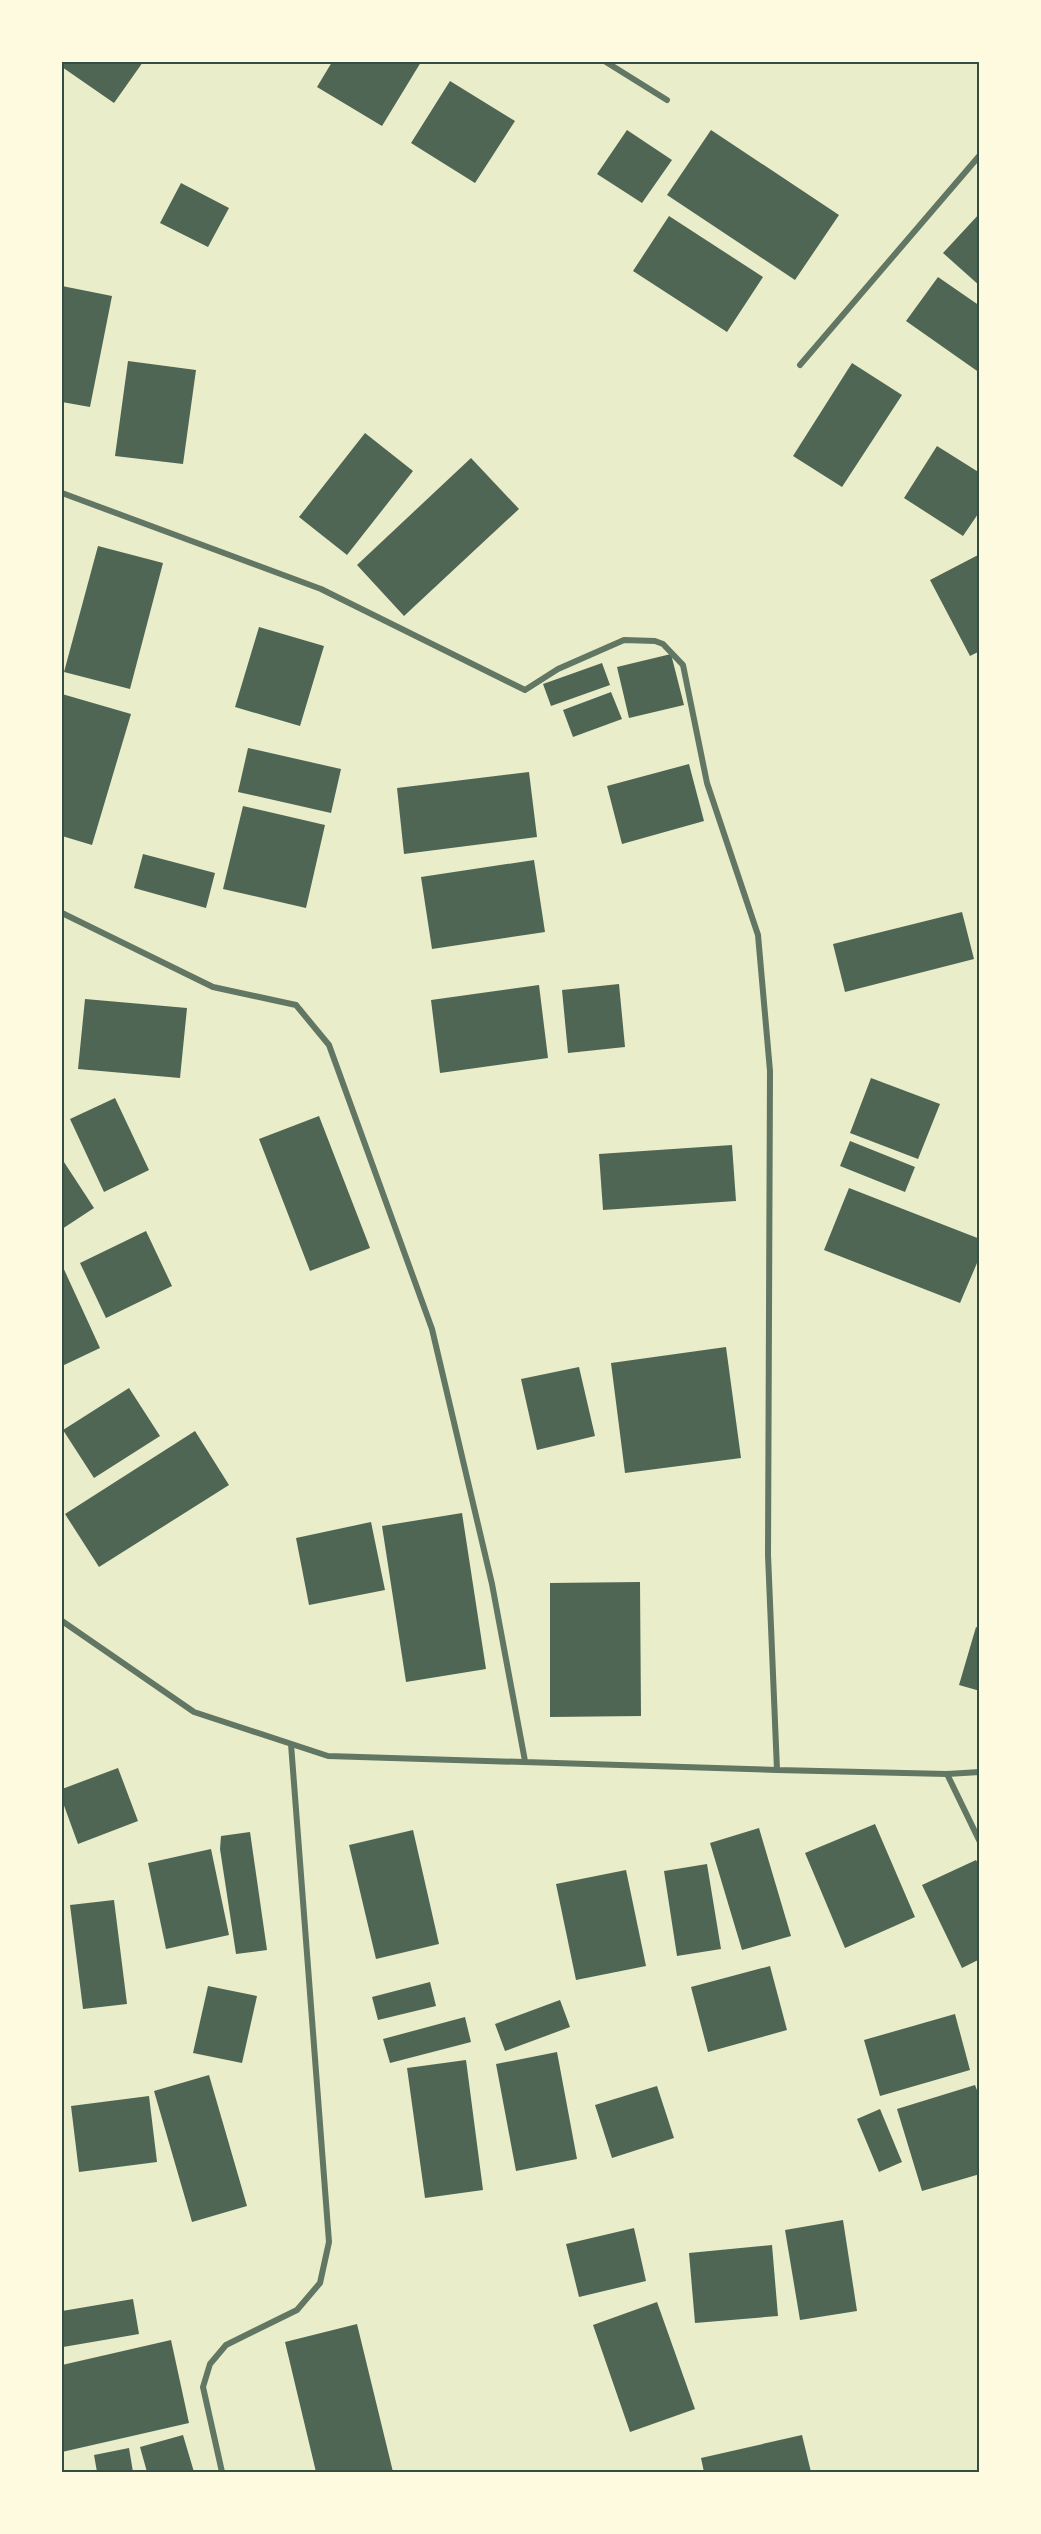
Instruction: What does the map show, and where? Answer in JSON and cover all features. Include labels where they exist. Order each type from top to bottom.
[{"type":"street","points":[[606,62],[667,100]]},
{"type":"street","points":[[800,365],[980,155]]},
{"type":"street","points":[[62,493],[321,589],[525,690],[558,669],[624,640],[655,641],[663,644],[683,665],[707,783],[758,935],[769,1059],[768,1555],[777,1770]]},
{"type":"street","points":[[62,913],[213,987],[296,1005],[329,1045],[432,1329],[492,1584],[525,1761]]},
{"type":"street","points":[[62,1621],[195,1712],[328,1756],[777,1770],[947,1774],[980,1772]]},
{"type":"street","points":[[222,2472],[203,2387],[210,2364],[226,2345],[297,2310],[320,2283],[329,2242],[291,1744]]},
{"type":"street","points":[[947,1774],[980,1842]]},
{"type":"building","points":[[62,62],[143,62],[114,103],[62,67]]},
{"type":"building","points":[[332,62],[421,62],[382,126],[317,87]]},
{"type":"building","points":[[450,81],[515,121],[475,183],[411,143]]},
{"type":"building","points":[[627,130],[672,160],[642,203],[597,174]]},
{"type":"building","points":[[711,130],[839,215],[795,280],[667,195]]},
{"type":"building","points":[[181,183],[229,208],[208,247],[160,223]]},
{"type":"building","points":[[980,213],[980,286],[943,253]]},
{"type":"building","points":[[669,216],[763,277],[727,332],[633,271]]},
{"type":"building","points":[[938,277],[980,306],[980,373],[906,321]]},
{"type":"building","points":[[62,286],[112,296],[90,407],[62,402]]},
{"type":"building","points":[[128,361],[196,370],[183,464],[115,456]]},
{"type":"building","points":[[852,363],[902,395],[842,487],[793,456]]},
{"type":"building","points":[[365,433],[413,471],[347,555],[299,517]]},
{"type":"building","points":[[937,446],[980,473],[980,511],[963,536],[904,498]]},
{"type":"building","points":[[471,458],[519,509],[404,616],[357,565]]},
{"type":"building","points":[[98,546],[163,563],[130,689],[64,672]]},
{"type":"building","points":[[980,554],[980,651],[970,656],[930,580]]},
{"type":"building","points":[[259,627],[324,646],[300,726],[235,707]]},
{"type":"building","points":[[671,654],[684,705],[629,718],[617,667]]},
{"type":"building","points":[[602,663],[610,685],[551,706],[543,684]]},
{"type":"building","points":[[611,692],[622,719],[573,737],[563,710]]},
{"type":"building","points":[[62,694],[131,714],[92,845],[62,836]]},
{"type":"building","points":[[248,748],[341,769],[331,813],[238,792]]},
{"type":"building","points":[[689,764],[704,821],[622,844],[607,786]]},
{"type":"building","points":[[529,772],[537,837],[404,854],[397,788]]},
{"type":"building","points":[[243,806],[325,825],[306,908],[223,889]]},
{"type":"building","points":[[143,854],[215,873],[206,908],[134,888]]},
{"type":"building","points":[[534,860],[545,932],[432,949],[421,877]]},
{"type":"building","points":[[962,912],[974,959],[845,992],[833,944]]},
{"type":"building","points":[[619,984],[625,1047],[568,1053],[562,990]]},
{"type":"building","points":[[539,985],[548,1058],[440,1073],[431,1000]]},
{"type":"building","points":[[85,999],[187,1008],[180,1078],[78,1069]]},
{"type":"building","points":[[871,1078],[940,1104],[918,1159],[850,1133]]},
{"type":"building","points":[[115,1098],[149,1170],[104,1192],[70,1119]]},
{"type":"building","points":[[319,1116],[370,1248],[310,1271],[259,1139]]},
{"type":"building","points":[[850,1141],[915,1167],[905,1192],[840,1166]]},
{"type":"building","points":[[732,1145],[736,1201],[603,1210],[599,1154]]},
{"type":"building","points":[[62,1159],[94,1208],[62,1229]]},
{"type":"building","points":[[849,1188],[980,1239],[980,1256],[960,1303],[824,1250]]},
{"type":"building","points":[[146,1231],[172,1286],[106,1318],[80,1263]]},
{"type":"building","points":[[62,1265],[100,1348],[62,1366]]},
{"type":"building","points":[[726,1347],[741,1458],[625,1473],[611,1363]]},
{"type":"building","points":[[579,1367],[595,1436],[537,1450],[521,1379]]},
{"type":"building","points":[[129,1388],[160,1436],[94,1478],[63,1430]]},
{"type":"building","points":[[195,1431],[229,1485],[99,1567],[65,1514]]},
{"type":"building","points":[[462,1513],[486,1669],[406,1682],[382,1526]]},
{"type":"building","points":[[371,1522],[385,1590],[309,1605],[296,1538]]},
{"type":"building","points":[[640,1582],[641,1716],[550,1717],[550,1583]]},
{"type":"building","points":[[976,1627],[980,1628],[980,1691],[959,1685]]},
{"type":"building","points":[[118,1768],[138,1821],[78,1844],[62,1800],[62,1789]]},
{"type":"building","points":[[875,1824],[915,1917],[845,1948],[805,1853]]},
{"type":"building","points":[[759,1828],[791,1936],[742,1950],[710,1843]]},
{"type":"building","points":[[413,1830],[439,1944],[376,1959],[349,1845]]},
{"type":"building","points":[[250,1832],[267,1950],[236,1954],[220,1849],[221,1836]]},
{"type":"building","points":[[211,1849],[229,1935],[166,1949],[148,1863]]},
{"type":"building","points":[[976,1860],[980,1867],[980,1959],[962,1968],[922,1885]]},
{"type":"building","points":[[707,1864],[721,1949],[677,1956],[664,1871]]},
{"type":"building","points":[[626,1870],[646,1966],[576,1980],[556,1884]]},
{"type":"building","points":[[114,1900],[127,2004],[83,2009],[70,1905]]},
{"type":"building","points":[[770,1966],[787,2030],[708,2052],[691,1987]]},
{"type":"building","points":[[430,1982],[436,2006],[378,2020],[372,1997]]},
{"type":"building","points":[[208,1986],[257,1996],[242,2063],[193,2053]]},
{"type":"building","points":[[560,2000],[570,2027],[505,2051],[495,2024]]},
{"type":"building","points":[[955,2014],[970,2070],[880,2096],[864,2040]]},
{"type":"building","points":[[465,2017],[471,2042],[390,2063],[383,2039]]},
{"type":"building","points":[[557,2052],[577,2159],[516,2171],[496,2064]]},
{"type":"building","points":[[466,2060],[483,2190],[425,2198],[407,2068]]},
{"type":"building","points":[[209,2075],[247,2206],[192,2222],[154,2091]]},
{"type":"building","points":[[975,2085],[980,2098],[980,2174],[922,2191],[897,2109]]},
{"type":"building","points":[[657,2086],[674,2138],[612,2158],[595,2105]]},
{"type":"building","points":[[149,2096],[157,2162],[79,2172],[71,2106]]},
{"type":"building","points":[[880,2109],[902,2162],[879,2172],[857,2119]]},
{"type":"building","points":[[843,2220],[857,2311],[800,2320],[785,2230]]},
{"type":"building","points":[[634,2228],[646,2281],[579,2297],[566,2244]]},
{"type":"building","points":[[772,2245],[778,2316],[695,2323],[689,2253]]},
{"type":"building","points":[[133,2299],[139,2334],[63,2347],[62,2311]]},
{"type":"building","points":[[657,2302],[695,2409],[630,2432],[593,2325]]},
{"type":"building","points":[[357,2324],[393,2472],[316,2472],[285,2342]]},
{"type":"building","points":[[171,2340],[189,2423],[62,2452],[62,2365]]},
{"type":"building","points":[[183,2435],[194,2472],[147,2472],[140,2447]]},
{"type":"building","points":[[802,2435],[811,2472],[704,2472],[701,2458]]},
{"type":"building","points":[[129,2448],[133,2472],[97,2472],[94,2455]]}]
